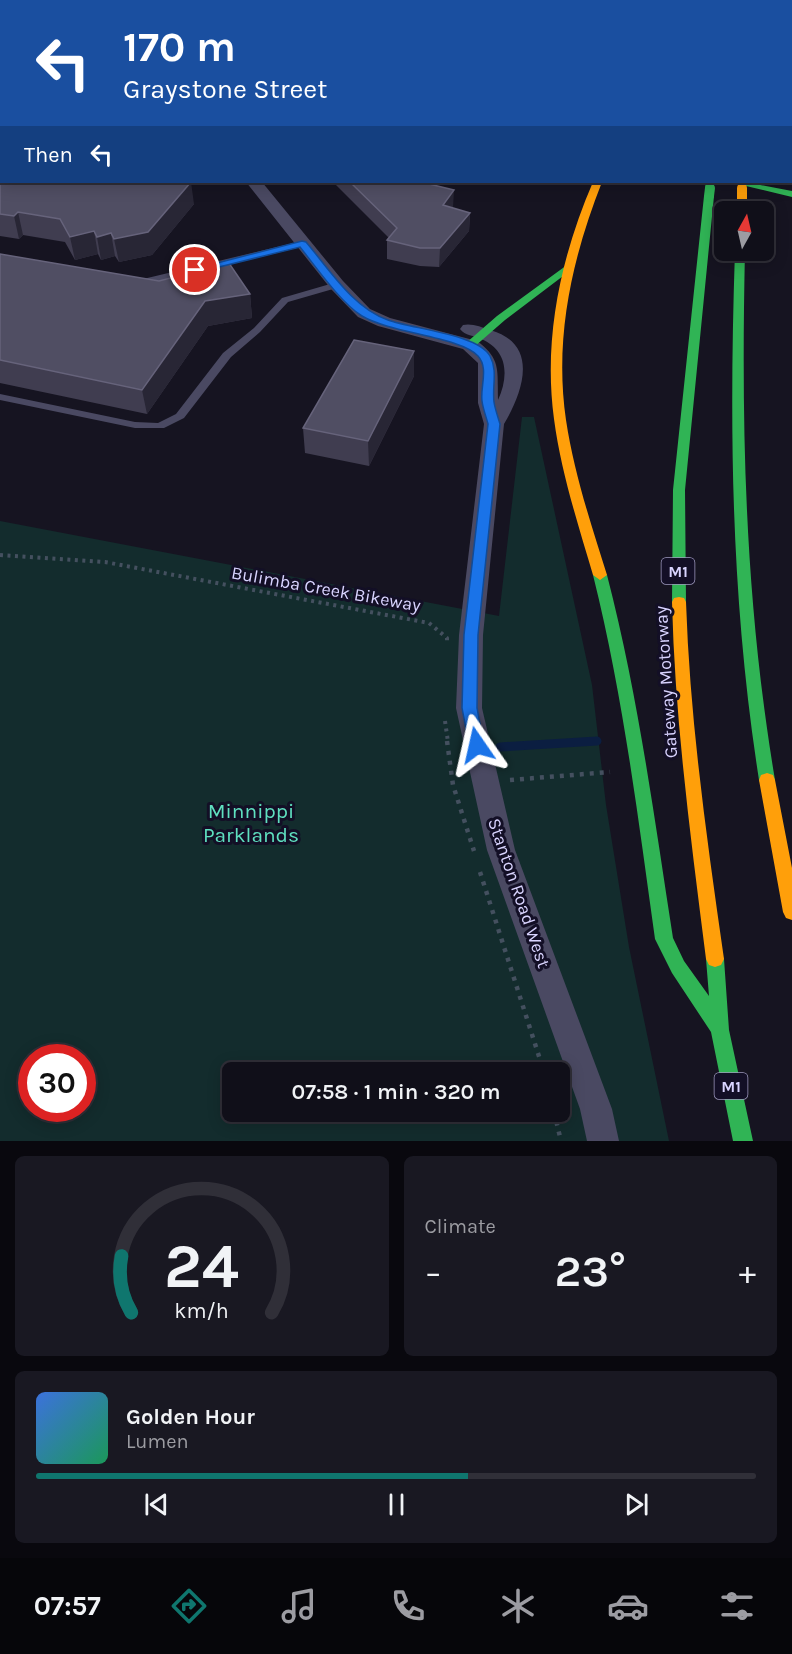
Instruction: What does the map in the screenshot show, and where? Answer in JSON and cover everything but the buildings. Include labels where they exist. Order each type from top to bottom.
[{"type":"main road","points":[[596,183],[582,205],[567,268],[557,352],[557,383],[563,439],[618,641],[666,944],[720,1030]]},
{"type":"main road","name":"Gateway Motorway","points":[[710,183],[685,415],[679,490],[678,581],[684,710],[691,779],[714,944],[720,1030],[743,1141]]},
{"type":"main road","points":[[739,183],[792,194]]},
{"type":"main road","points":[[742,183],[742,201]]},
{"type":"main road","points":[[740,261],[737,331],[742,590],[750,671],[792,912]]},
{"type":"main road","points":[[477,338],[567,268]]},
{"type":"street","points":[[255,183],[353,304],[373,318],[413,329],[477,338]]},
{"type":"street","name":"Stanton Road West","points":[[494,424],[508,402],[514,362],[504,342],[477,338],[487,362],[488,400],[494,424],[470,656],[469,708],[501,850],[596,1109],[603,1141]]},
{"type":"lane","points":[[132,285],[302,244]]},
{"type":"lane","points":[[0,397],[135,425],[160,426],[180,416],[226,356],[257,330],[285,300],[337,285]]},
{"type":"path","name":"Bulimba Creek Bikeway","points":[[0,555],[105,562],[429,623],[447,638],[446,649]]},
{"type":"path","points":[[444,714],[453,785],[474,852]]},
{"type":"path","points":[[453,785],[610,772]]},
{"type":"path","points":[[478,864],[541,1062]]},
{"type":"path","points":[[556,1122],[561,1141]]},
{"type":"green space","name":"Minnippi Parklands","points":[[522,417],[534,417],[592,685],[606,805],[629,947],[669,1141],[0,1141],[0,521],[499,616]]},
{"type":"waterway","points":[[500,747],[597,741],[575,742]]},
{"type":"traffic: fast","points":[[709,196],[710,183]]},
{"type":"traffic: fast","points":[[739,183],[792,194]]},
{"type":"traffic: fast","points":[[679,602],[679,490],[709,196]]},
{"type":"traffic: fast","points":[[740,261],[737,383],[739,515],[748,648],[767,780]]},
{"type":"traffic: fast","points":[[470,345],[501,318],[567,268]]},
{"type":"traffic: fast","points":[[600,575],[617,641],[628,697],[664,939],[678,967],[718,1026]]},
{"type":"traffic: fast","points":[[715,959],[720,1030],[743,1141]]},
{"type":"traffic: slow","points":[[597,183],[576,239],[562,298],[556,359],[563,439],[577,498],[600,575]]},
{"type":"traffic: slow","points":[[742,183],[742,201]]},
{"type":"traffic: slow","points":[[679,602],[681,675],[691,779],[715,959]]},
{"type":"traffic: slow","points":[[767,780],[792,912]]},
{"type":"route","points":[[195,270],[302,244],[353,304],[364,313],[384,322],[470,345],[484,356],[489,368],[488,400],[494,424],[471,635],[469,708],[477,745]]}]
